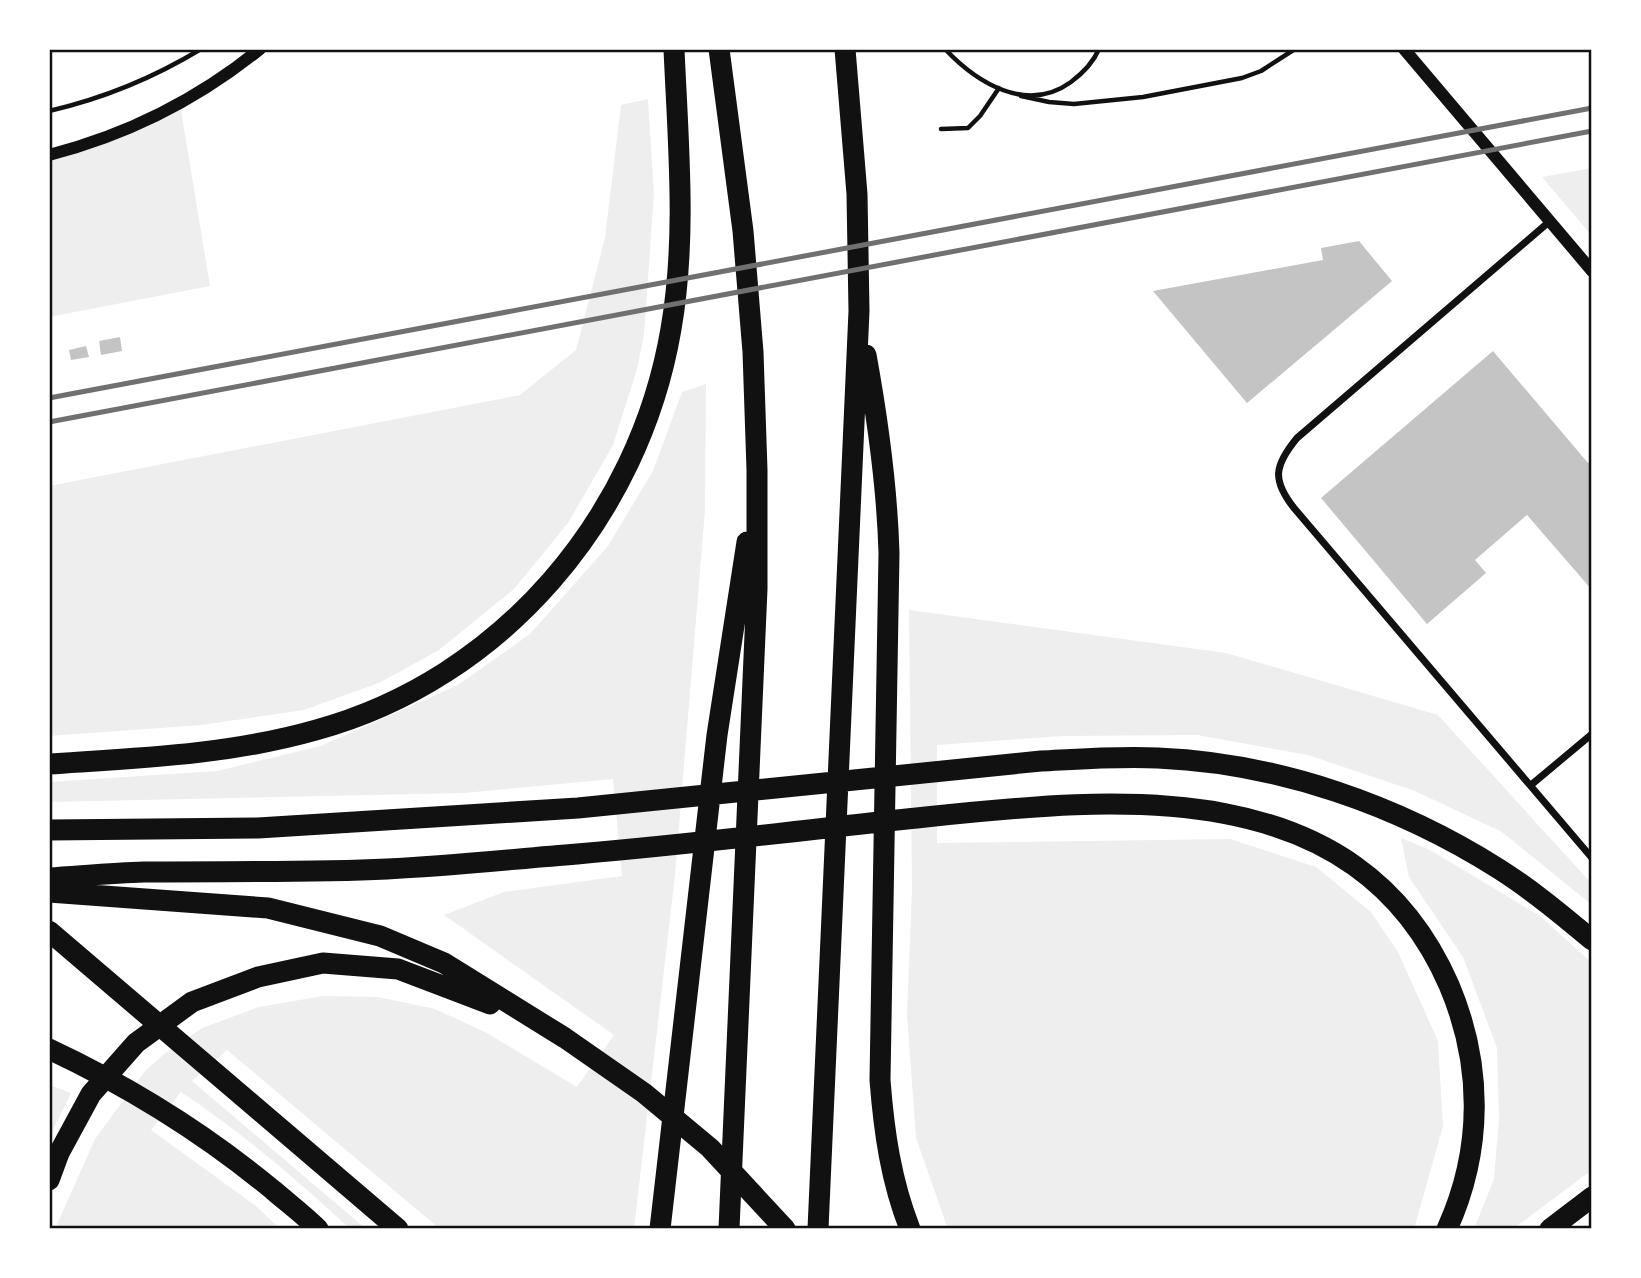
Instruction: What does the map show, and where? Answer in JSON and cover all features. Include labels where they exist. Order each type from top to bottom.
[{"type":"highway","points":[[49,764],[237,748],[317,730],[359,716],[410,692],[468,657],[500,632],[556,576],[599,519],[618,488],[645,429],[664,364],[676,293],[679,255],[680,177],[674,49]]},
{"type":"highway","points":[[719,49],[743,231],[757,470],[757,589],[729,1229]]},
{"type":"highway","points":[[818,1229],[859,311],[857,194],[845,49]]},
{"type":"highway","points":[[859,311],[880,433],[887,495],[889,553],[880,1080],[888,1158],[910,1229]]},
{"type":"highway","points":[[660,1229],[717,736],[757,470]]},
{"type":"highway","points":[[49,830],[258,828],[578,808],[961,768],[1101,757],[1160,758],[1218,764],[1277,775],[1349,796],[1394,813],[1446,838],[1500,870],[1551,906],[1592,940]]},
{"type":"highway","points":[[49,878],[141,872],[389,869],[583,854],[958,814],[1100,803],[1158,804],[1213,811],[1268,824],[1294,833],[1342,858],[1386,893],[1421,934],[1449,987],[1466,1035],[1474,1085],[1472,1150],[1463,1189],[1447,1229]]},
{"type":"highway","points":[[49,892],[268,908],[380,936],[444,963],[565,1038],[644,1093],[710,1148],[785,1229]]},
{"type":"highway","points":[[49,931],[398,1229]]},
{"type":"highway","points":[[49,1180],[59,1153],[91,1094],[136,1043],[192,1002],[258,977],[323,964],[398,969],[463,992],[565,1038]]},
{"type":"highway","points":[[49,1049],[156,1105],[211,1141],[318,1229]]},
{"type":"highway","points":[[1550,1229],[1592,1197]]},
{"type":"street","points":[[49,155],[80,147],[180,104],[207,89],[260,49]]},
{"type":"street","points":[[1404,49],[1592,271]]},
{"type":"street","points":[[1550,221],[1297,438],[1284,453],[1278,469],[1278,485],[1294,508],[1592,859]]},
{"type":"street","points":[[1531,785],[1592,734]]},
{"type":"path","points":[[49,111],[119,89],[184,60],[201,49]]},
{"type":"path","points":[[945,49],[978,78],[999,88],[1049,102],[1074,104],[1143,97],[1242,78],[1261,71],[1295,49]]},
{"type":"path","points":[[1021,96],[1042,95],[1063,88],[1082,74],[1099,49]]},
{"type":"path","points":[[941,129],[968,128],[980,116],[999,88]]},
{"type":"shaded area","points":[[648,99],[654,194],[644,335],[637,369],[613,445],[568,523],[514,589],[439,650],[381,682],[304,710],[202,725],[49,736],[49,486],[520,395],[576,350],[605,238],[621,105]]},
{"type":"shaded area","points":[[180,104],[210,286],[49,317],[49,155]]},
{"type":"shaded area","points":[[1592,168],[1592,236],[1542,177]]},
{"type":"shaded area","points":[[706,384],[705,510],[675,875],[634,1229],[440,1229],[227,1050],[192,1081],[366,1229],[350,1229],[268,1157],[181,1092],[151,1130],[256,1206],[280,1229],[55,1229],[95,1139],[145,1071],[202,1028],[259,1007],[323,996],[378,997],[435,1009],[485,1032],[577,1087],[614,1035],[444,915],[504,892],[622,876],[613,779],[464,793],[49,802],[49,782],[217,771],[321,746],[458,685],[530,634],[608,546],[653,471],[682,392]]},
{"type":"shaded area","points":[[909,610],[1226,653],[1438,715],[1592,884],[1592,905],[1502,832],[1415,791],[1308,755],[1197,735],[1063,736],[937,745],[937,843],[1230,839],[1316,867],[1371,912],[1398,952],[1438,1041],[1443,1126],[1414,1229],[948,1229],[916,1138],[907,1014],[912,889]]},
{"type":"shaded area","points":[[1401,838],[1430,850],[1540,916],[1592,963],[1592,1170],[1513,1229],[1474,1229],[1494,1179],[1499,1118],[1497,1048],[1463,957],[1409,877]]},
{"type":"shaded area","points":[[49,1085],[71,1093],[49,1138]]},
{"type":"building","points":[[1359,241],[1392,281],[1247,403],[1153,291],[1323,260],[1321,248]]},
{"type":"building","points":[[120,337],[122,351],[101,355],[99,341]]},
{"type":"building","points":[[86,346],[89,357],[71,360],[69,350]]},
{"type":"building","points":[[1493,351],[1588,463],[1592,460],[1592,590],[1527,515],[1475,560],[1486,573],[1427,624],[1321,498]]},
{"type":"railway","points":[[49,398],[1592,108]]},
{"type":"railway","points":[[49,422],[1592,131]]}]
